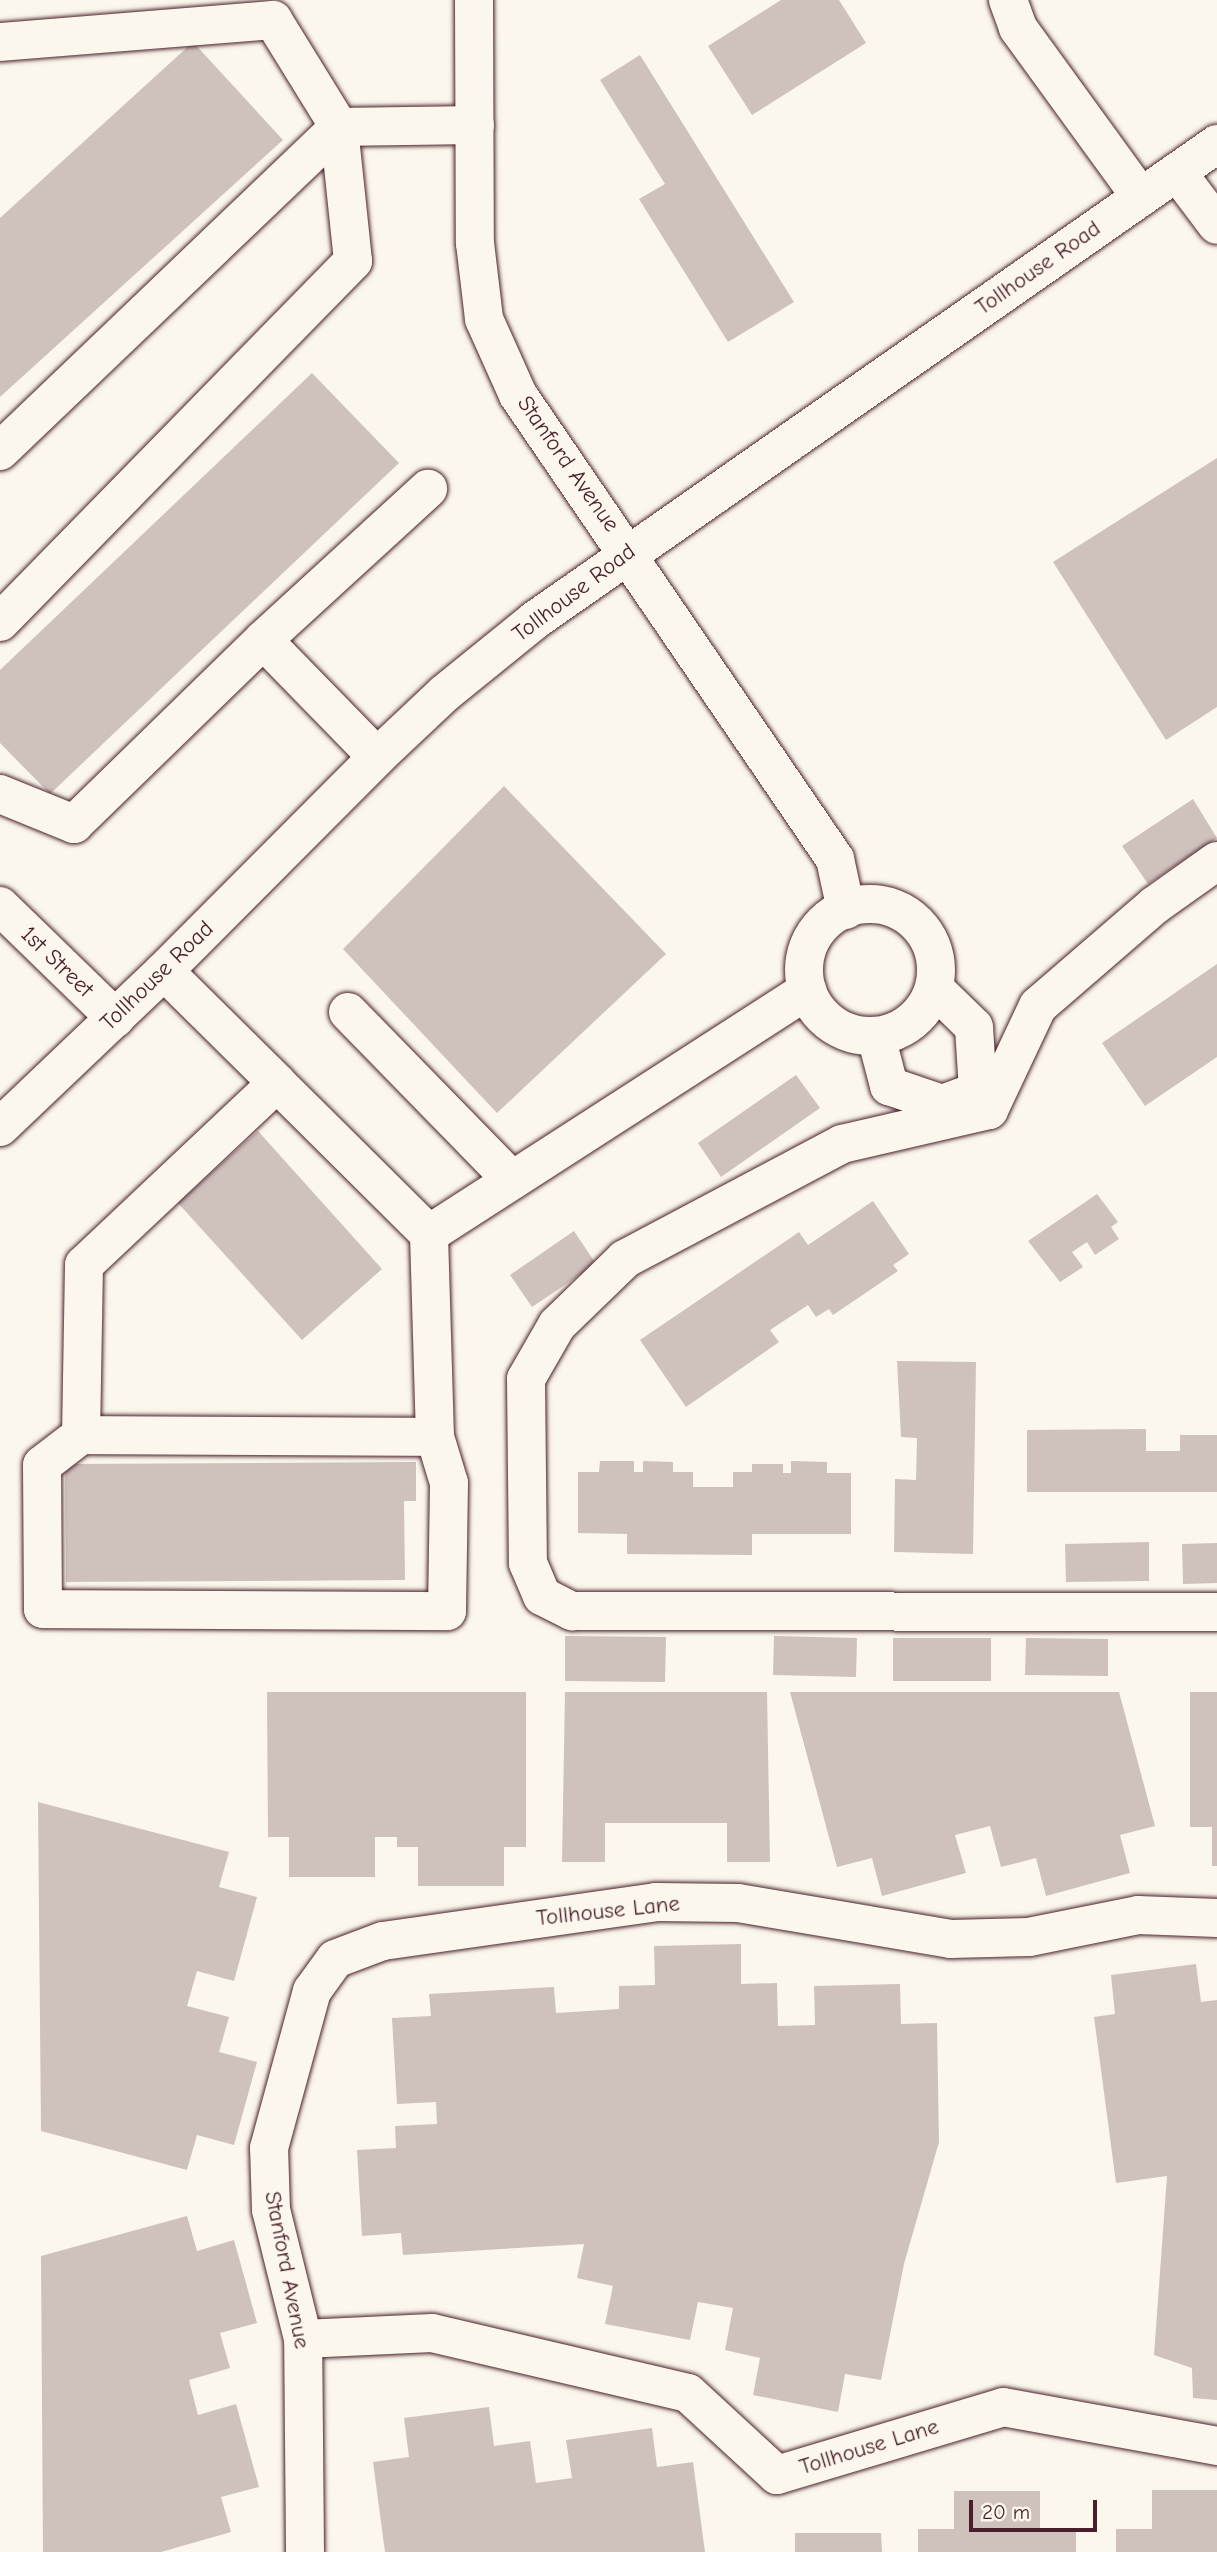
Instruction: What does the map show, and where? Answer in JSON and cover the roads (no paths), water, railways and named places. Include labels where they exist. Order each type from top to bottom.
[{"type":"street","name":"Stanford Avenue","points":[[474,0],[475,243],[484,319],[518,395],[628,551],[835,859],[846,910]]},
{"type":"street","points":[[1008,0],[1018,28],[1140,197]]},
{"type":"street","points":[[0,42],[273,20],[339,127],[353,261],[0,622]]},
{"type":"street","points":[[0,451],[339,127],[475,125]]},
{"type":"street","name":"Tollhouse Road","points":[[0,1127],[164,971],[377,757],[445,693],[628,551],[1217,144]]},
{"type":"street","points":[[1177,172],[1217,225]]},
{"type":"street","points":[[0,794],[74,824],[263,640],[428,489]]},
{"type":"street","points":[[263,640],[377,757]]},
{"type":"street","points":[[1217,861],[1155,905],[1038,1006],[983,1101],[842,1144],[625,1259],[557,1325],[526,1379],[528,1563],[542,1596],[572,1611],[1217,1612]]},
{"type":"street","points":[[880,904],[901,911],[919,925],[932,944],[937,966],[935,989],[913,1021],[876,1036],[854,1035],[833,1026],[817,1010],[807,990],[808,947],[819,929],[846,910],[880,904]]},
{"type":"street","name":"1st Street","points":[[0,906],[114,1018]]},
{"type":"street","points":[[164,971],[429,1234],[435,1437],[449,1483],[447,1611],[43,1609],[42,1465],[81,1435],[435,1437]]},
{"type":"street","points":[[935,989],[974,1027],[983,1101]]},
{"type":"street","points":[[429,1234],[807,990]]},
{"type":"street","points":[[348,1012],[512,1180]]},
{"type":"street","points":[[876,1036],[889,1086],[942,1104],[983,1101]]},
{"type":"street","points":[[81,1435],[84,1265],[277,1083]]},
{"type":"street","name":"Tollhouse Lane","points":[[335,1959],[383,1941],[656,1902],[738,1903],[951,1940],[1029,1937],[1138,1914],[1217,1918]]},
{"type":"street","name":"Stanford Avenue","points":[[305,2552],[303,2339],[271,2210],[269,2148],[312,1991],[335,1959]]},
{"type":"street","name":"Tollhouse Lane","points":[[303,2339],[432,2333],[688,2393],[777,2475],[1003,2407],[1217,2446]]}]
